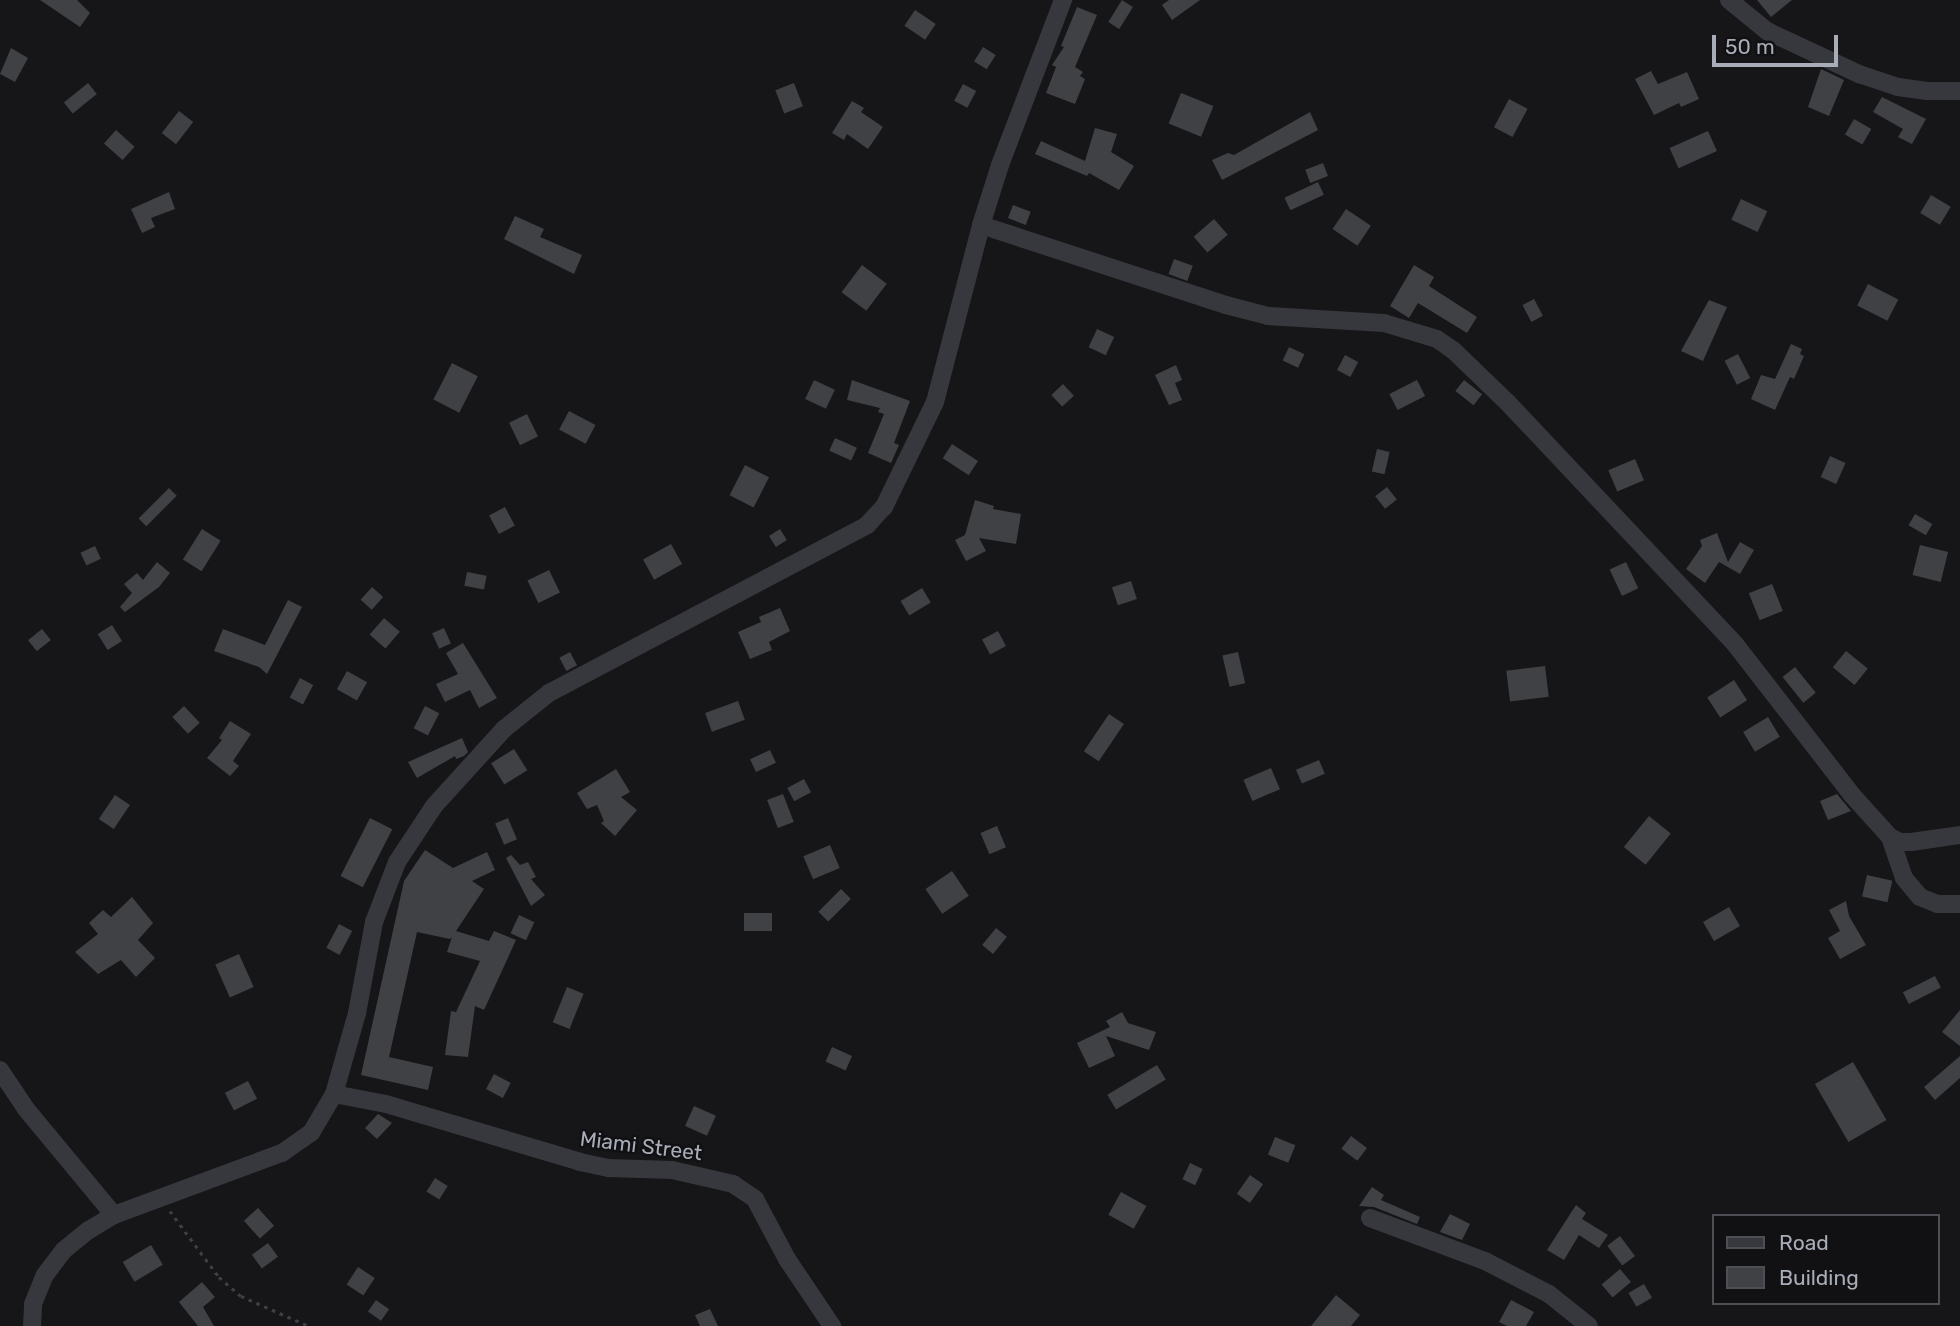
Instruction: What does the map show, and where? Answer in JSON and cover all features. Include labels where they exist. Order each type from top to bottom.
[{"type":"street","points":[[32,1326],[37,1294],[46,1275],[64,1250],[114,1215],[299,1144],[322,1118],[334,1094],[357,1013],[374,922],[397,862],[434,806],[504,729],[550,693],[876,517],[908,463],[935,402],[981,225],[1000,164],[1063,0]]},
{"type":"street","points":[[1730,0],[1767,31],[1859,74],[1898,87],[1927,92],[1960,91]]},
{"type":"street","points":[[981,225],[1226,305],[1268,316],[1384,323],[1437,338],[1453,349],[1526,422],[1735,644],[1852,795],[1891,837],[1900,842],[1911,842],[1960,835]]},
{"type":"street","points":[[1891,837],[1904,878],[1920,897],[1937,904],[1960,904]]},
{"type":"street","points":[[0,1070],[26,1109],[114,1215]]},
{"type":"street","name":"Miami Street","points":[[334,1094],[386,1104],[554,1156],[608,1168],[672,1170],[733,1184],[755,1199],[787,1259],[832,1326]]},
{"type":"street","points":[[1370,1218],[1485,1261],[1549,1294],[1589,1326]]},
{"type":"path","points":[[161,1197],[193,1245],[226,1283],[258,1305],[309,1326]]},
{"type":"building","points":[[40,0],[77,0],[90,13],[80,27]]},
{"type":"building","points":[[1122,0],[1133,7],[1119,29],[1108,22]]},
{"type":"building","points":[[1169,0],[1200,0],[1172,20],[1162,5]]},
{"type":"building","points":[[1757,0],[1792,0],[1771,17]]},
{"type":"building","points":[[1077,7],[1097,15],[1075,67],[1083,72],[1080,76],[1085,79],[1075,104],[1046,93],[1056,67],[1052,65],[1064,47],[1061,46]]},
{"type":"building","points":[[915,10],[936,24],[925,40],[904,26]]},
{"type":"building","points":[[983,47],[996,55],[987,69],[974,61]]},
{"type":"building","points":[[11,48],[28,58],[15,82],[0,74]]},
{"type":"building","points":[[1821,69],[1844,80],[1829,116],[1808,107]]},
{"type":"building","points":[[1651,71],[1658,84],[1687,72],[1699,99],[1681,107],[1679,103],[1654,115],[1635,79]]},
{"type":"building","points":[[88,83],[97,94],[73,113],[64,103]]},
{"type":"building","points":[[794,83],[803,106],[784,114],[775,90]]},
{"type":"building","points":[[963,84],[976,91],[967,108],[954,101]]},
{"type":"building","points":[[1181,93],[1213,106],[1201,137],[1169,124]]},
{"type":"building","points":[[1882,97],[1926,119],[1912,144],[1898,137],[1903,129],[1873,112]]},
{"type":"building","points":[[1509,99],[1528,109],[1513,137],[1494,127]]},
{"type":"building","points":[[852,101],[864,108],[861,112],[883,127],[868,149],[847,134],[844,140],[832,133]]},
{"type":"building","points":[[179,111],[193,122],[176,144],[162,133]]},
{"type":"building","points":[[1310,112],[1318,130],[1222,180],[1212,160],[1228,153],[1234,155]]},
{"type":"building","points":[[1854,119],[1871,129],[1862,145],[1845,135]]},
{"type":"building","points":[[1095,128],[1117,134],[1111,152],[1134,166],[1119,190],[1089,173],[1087,176],[1035,154],[1041,141],[1085,161]]},
{"type":"building","points":[[116,130],[135,147],[123,160],[104,143]]},
{"type":"building","points":[[1708,131],[1717,151],[1679,168],[1670,148]]},
{"type":"building","points":[[1323,163],[1328,176],[1310,183],[1305,170]]},
{"type":"building","points":[[1318,182],[1324,195],[1290,210],[1284,198]]},
{"type":"building","points":[[169,192],[175,209],[151,218],[155,227],[142,233],[131,209]]},
{"type":"building","points":[[1931,195],[1951,207],[1940,225],[1920,213]]},
{"type":"building","points":[[1741,199],[1767,211],[1758,232],[1731,220]]},
{"type":"building","points":[[1013,205],[1031,212],[1026,225],[1008,218]]},
{"type":"building","points":[[1346,209],[1371,226],[1357,246],[1333,229]]},
{"type":"building","points":[[515,216],[544,229],[540,237],[582,255],[574,274],[504,239]]},
{"type":"building","points":[[1214,219],[1228,235],[1207,253],[1194,237]]},
{"type":"building","points":[[1174,259],[1193,266],[1187,281],[1169,274]]},
{"type":"building","points":[[862,265],[887,284],[866,311],[842,292]]},
{"type":"building","points":[[1414,265],[1434,277],[1429,286],[1477,317],[1467,333],[1418,303],[1409,318],[1390,306]]},
{"type":"building","points":[[1868,284],[1898,299],[1887,321],[1857,305]]},
{"type":"building","points":[[1534,299],[1543,316],[1531,322],[1523,305]]},
{"type":"building","points":[[1709,300],[1727,307],[1703,361],[1681,351]]},
{"type":"building","points":[[1097,329],[1114,337],[1106,355],[1089,347]]},
{"type":"building","points":[[1791,344],[1802,349],[1800,354],[1804,356],[1794,379],[1790,377],[1775,410],[1751,399],[1761,375],[1775,379]]},
{"type":"building","points":[[1289,347],[1304,354],[1298,368],[1283,361]]},
{"type":"building","points":[[1738,354],[1750,378],[1737,385],[1725,361]]},
{"type":"building","points":[[1345,355],[1358,362],[1350,377],[1337,370]]},
{"type":"building","points":[[452,363],[478,376],[459,413],[433,400]]},
{"type":"building","points":[[1176,365],[1182,380],[1175,383],[1182,400],[1169,405],[1155,375]]},
{"type":"building","points":[[814,380],[835,390],[826,409],[805,399]]},
{"type":"building","points":[[852,380],[910,401],[894,443],[899,445],[891,463],[868,453],[884,414],[878,412],[880,408],[847,400]]},
{"type":"building","points":[[1417,380],[1425,396],[1398,410],[1389,394]]},
{"type":"building","points":[[1464,380],[1482,394],[1474,405],[1455,391]]},
{"type":"building","points":[[1063,384],[1074,396],[1062,407],[1051,395]]},
{"type":"building","points":[[569,411],[595,425],[586,444],[559,430]]},
{"type":"building","points":[[527,414],[538,436],[520,445],[509,423]]},
{"type":"building","points":[[835,438],[857,448],[851,461],[829,451]]},
{"type":"building","points":[[952,444],[978,461],[969,475],[943,458]]},
{"type":"building","points":[[1377,449],[1390,452],[1384,474],[1372,471]]},
{"type":"building","points":[[1830,456],[1846,463],[1836,484],[1821,477]]},
{"type":"building","points":[[1635,459],[1644,480],[1617,492],[1608,470]]},
{"type":"building","points":[[745,465],[769,477],[754,508],[730,495]]},
{"type":"building","points":[[1387,487],[1397,500],[1385,509],[1375,496]]},
{"type":"building","points":[[169,488],[177,496],[146,526],[139,518]]},
{"type":"building","points":[[975,500],[994,506],[993,509],[1021,514],[1016,544],[979,538],[986,551],[966,561],[955,540],[965,535]]},
{"type":"building","points":[[505,507],[515,526],[499,534],[489,515]]},
{"type":"building","points":[[1915,514],[1932,524],[1926,535],[1908,525]]},
{"type":"building","points":[[202,529],[221,541],[202,571],[183,560]]},
{"type":"building","points":[[780,529],[787,540],[776,547],[769,536]]},
{"type":"building","points":[[1717,533],[1728,562],[1740,542],[1754,550],[1740,574],[1719,562],[1705,583],[1686,569],[1702,546],[1700,540]]},
{"type":"building","points":[[671,544],[682,564],[654,580],[643,560]]},
{"type":"building","points":[[1920,545],[1948,552],[1941,582],[1913,575]]},
{"type":"building","points":[[95,546],[101,559],[86,565],[80,553]]},
{"type":"building","points":[[157,562],[170,573],[159,587],[125,612],[120,607],[132,593],[124,584],[137,573],[143,580]]},
{"type":"building","points":[[1626,562],[1638,588],[1622,596],[1610,570]]},
{"type":"building","points":[[549,570],[560,592],[538,603],[527,581]]},
{"type":"building","points":[[467,572],[487,576],[484,590],[464,586]]},
{"type":"building","points":[[1131,581],[1137,599],[1118,605],[1112,587]]},
{"type":"building","points":[[1772,584],[1783,611],[1760,620],[1749,593]]},
{"type":"building","points":[[372,587],[383,597],[372,610],[361,600]]},
{"type":"building","points":[[922,588],[931,603],[909,615],[901,601]]},
{"type":"building","points":[[288,600],[302,607],[267,674],[259,667],[214,651],[223,629],[265,645]]},
{"type":"building","points":[[780,608],[790,631],[769,642],[772,650],[750,659],[738,632],[761,622],[759,617]]},
{"type":"building","points":[[384,618],[400,632],[385,648],[370,635]]},
{"type":"building","points":[[112,625],[122,641],[108,650],[98,634]]},
{"type":"building","points":[[444,628],[451,644],[439,649],[432,633]]},
{"type":"building","points":[[42,629],[51,640],[37,651],[28,640]]},
{"type":"building","points":[[998,631],[1006,646],[990,654],[982,639]]},
{"type":"building","points":[[463,643],[497,698],[479,708],[470,690],[445,702],[436,684],[458,674],[446,653]]},
{"type":"building","points":[[1846,651],[1868,669],[1855,685],[1833,667]]},
{"type":"building","points":[[570,652],[577,665],[566,671],[559,658]]},
{"type":"building","points":[[1238,652],[1245,683],[1230,687],[1222,656]]},
{"type":"building","points":[[1545,666],[1549,697],[1510,702],[1506,671]]},
{"type":"building","points":[[1795,667],[1816,693],[1803,703],[1783,677]]},
{"type":"building","points":[[347,671],[367,682],[357,701],[337,689]]},
{"type":"building","points":[[300,678],[313,685],[303,704],[290,697]]},
{"type":"building","points":[[1734,680],[1747,700],[1720,718],[1707,697]]},
{"type":"building","points":[[738,701],[745,720],[712,732],[705,713]]},
{"type":"building","points":[[184,706],[200,723],[188,734],[172,717]]},
{"type":"building","points":[[425,706],[439,713],[428,736],[414,728]]},
{"type":"building","points":[[1109,714],[1124,724],[1099,761],[1084,751]]},
{"type":"building","points":[[1768,717],[1780,737],[1755,752],[1743,732]]},
{"type":"building","points":[[230,721],[251,734],[233,761],[239,766],[230,776],[207,758],[222,740],[219,738]]},
{"type":"building","points":[[462,738],[468,752],[464,756],[456,759],[455,756],[417,778],[408,762]]},
{"type":"building","points":[[514,749],[527,770],[504,785],[491,763]]},
{"type":"building","points":[[770,750],[776,763],[756,772],[750,759]]},
{"type":"building","points":[[1319,760],[1325,774],[1302,784],[1296,770]]},
{"type":"building","points":[[1271,768],[1280,789],[1252,801],[1243,780]]},
{"type":"building","points":[[616,769],[630,792],[621,797],[637,810],[615,836],[601,823],[604,821],[597,805],[587,809],[577,793]]},
{"type":"building","points":[[804,779],[811,792],[794,801],[787,788]]},
{"type":"building","points":[[783,794],[794,822],[778,828],[767,800]]},
{"type":"building","points":[[1837,794],[1851,811],[1828,820],[1820,801]]},
{"type":"building","points":[[115,795],[130,805],[114,829],[99,819]]},
{"type":"building","points":[[1649,816],[1671,834],[1646,865],[1624,847]]},
{"type":"building","points":[[370,818],[392,829],[363,887],[340,876]]},
{"type":"building","points":[[508,818],[517,839],[504,845],[495,823]]},
{"type":"building","points":[[997,826],[1006,847],[989,854],[980,833]]},
{"type":"building","points":[[830,845],[840,868],[813,879],[803,856]]},
{"type":"building","points":[[425,850],[453,868],[487,852],[495,870],[472,881],[484,889],[456,931],[489,941],[494,931],[516,940],[484,1010],[475,1006],[468,1057],[445,1055],[451,1011],[456,1012],[480,961],[447,952],[452,937],[450,939],[417,932],[389,1057],[433,1067],[428,1090],[361,1075],[404,881]]},
{"type":"building","points":[[511,855],[520,865],[528,862],[536,877],[531,879],[545,895],[531,906],[506,858]]},
{"type":"building","points":[[952,871],[969,896],[942,914],[925,889]]},
{"type":"building","points":[[1867,875],[1892,881],[1887,902],[1862,896]]},
{"type":"building","points":[[841,889],[851,899],[828,922],[818,912]]},
{"type":"building","points":[[132,897],[153,923],[138,940],[155,958],[136,977],[121,960],[98,974],[75,952],[98,934],[89,923],[103,910],[111,917]]},
{"type":"building","points":[[1846,901],[1849,916],[1866,945],[1840,959],[1828,938],[1840,931],[1829,910]]},
{"type":"building","points":[[1729,907],[1740,926],[1714,941],[1703,922]]},
{"type":"building","points":[[744,913],[772,913],[772,931],[744,931]]},
{"type":"building","points":[[519,915],[534,922],[526,940],[511,933]]},
{"type":"building","points":[[339,924],[352,931],[340,955],[326,948]]},
{"type":"building","points":[[996,928],[1007,937],[993,954],[982,945]]},
{"type":"building","points":[[239,954],[254,987],[230,997],[215,965]]},
{"type":"building","points":[[1935,976],[1941,988],[1909,1004],[1903,992]]},
{"type":"building","points":[[567,987],[584,994],[569,1029],[553,1022]]},
{"type":"building","points":[[1960,1010],[1960,1046],[1942,1032]]},
{"type":"building","points":[[1122,1012],[1128,1023],[1156,1032],[1149,1050],[1106,1036],[1115,1056],[1089,1068],[1077,1043],[1110,1027],[1106,1021]]},
{"type":"building","points":[[832,1047],[852,1056],[846,1071],[825,1062]]},
{"type":"building","points":[[1960,1056],[1960,1078],[1935,1100],[1924,1087]]},
{"type":"building","points":[[1853,1062],[1886,1120],[1848,1142],[1815,1084]]},
{"type":"building","points":[[1157,1065],[1166,1080],[1116,1109],[1107,1095]]},
{"type":"building","points":[[494,1074],[511,1083],[503,1098],[486,1089]]},
{"type":"building","points":[[248,1081],[257,1099],[234,1111],[225,1093]]},
{"type":"building","points":[[694,1106],[716,1116],[707,1136],[685,1126]]},
{"type":"building","points":[[378,1114],[392,1123],[377,1139],[365,1128]]},
{"type":"building","points":[[1351,1136],[1367,1148],[1357,1161],[1341,1149]]},
{"type":"building","points":[[1275,1137],[1295,1145],[1288,1163],[1268,1155]]},
{"type":"building","points":[[1190,1163],[1203,1169],[1195,1185],[1182,1179]]},
{"type":"building","points":[[1250,1175],[1263,1184],[1250,1203],[1237,1194]]},
{"type":"building","points":[[435,1178],[448,1186],[439,1200],[427,1192]]},
{"type":"building","points":[[1372,1187],[1384,1195],[1381,1200],[1420,1217],[1417,1224],[1374,1207],[1359,1206]]},
{"type":"building","points":[[1121,1192],[1146,1206],[1134,1229],[1108,1215]]},
{"type":"building","points":[[1576,1205],[1586,1213],[1582,1219],[1608,1235],[1599,1248],[1579,1235],[1564,1260],[1547,1250]]},
{"type":"building","points":[[258,1208],[274,1226],[260,1239],[244,1221]]},
{"type":"building","points":[[1450,1214],[1470,1224],[1462,1240],[1440,1232]]},
{"type":"building","points":[[1620,1236],[1635,1256],[1622,1266],[1607,1246]]},
{"type":"building","points":[[268,1243],[278,1257],[262,1269],[252,1255]]},
{"type":"building","points":[[151,1245],[163,1265],[135,1282],[123,1262]]},
{"type":"building","points":[[358,1267],[375,1278],[363,1296],[347,1285]]},
{"type":"building","points":[[1620,1269],[1631,1282],[1613,1297],[1602,1284]]},
{"type":"building","points":[[202,1282],[215,1297],[203,1307],[214,1326],[198,1326],[179,1302]]},
{"type":"building","points":[[1644,1284],[1652,1298],[1636,1307],[1628,1293]]},
{"type":"building","points":[[1336,1295],[1360,1315],[1351,1326],[1311,1326]]},
{"type":"building","points":[[376,1300],[389,1309],[381,1321],[368,1311]]},
{"type":"building","points":[[1511,1300],[1534,1312],[1526,1326],[1507,1326],[1499,1322]]},
{"type":"building","points":[[710,1309],[718,1326],[700,1326],[695,1315]]}]
